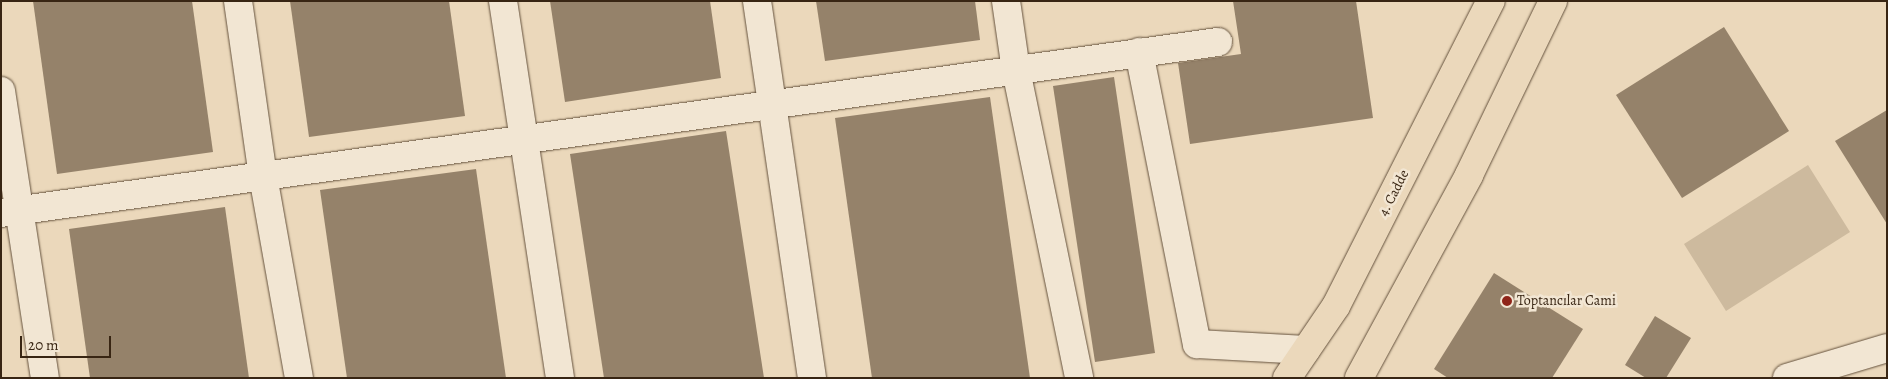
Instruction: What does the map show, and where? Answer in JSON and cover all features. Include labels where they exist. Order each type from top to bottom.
[{"type":"main road","name":"4. Cadde","points":[[1287,378],[1336,306],[1491,1]]},
{"type":"main road","points":[[1359,378],[1469,175],[1553,1]]},
{"type":"street","points":[[238,1],[263,176],[300,378]]},
{"type":"street","points":[[503,1],[560,378]]},
{"type":"street","points":[[757,1],[812,378]]},
{"type":"street","points":[[1006,1],[1016,70],[1079,378]]},
{"type":"street","points":[[10,211],[1218,42]]},
{"type":"street","points":[[1139,52],[1198,344],[1306,350]]},
{"type":"street","points":[[1,91],[10,211],[45,378]]},
{"type":"street","points":[[1787,378],[1887,348]]},
{"type":"shaded area","points":[[1808,165],[1850,232],[1726,311],[1684,244]]},
{"type":"building","points":[[33,1],[192,1],[213,152],[57,174]]},
{"type":"building","points":[[290,1],[449,1],[465,116],[309,137]]},
{"type":"building","points":[[550,1],[710,1],[721,78],[565,102]]},
{"type":"building","points":[[816,1],[975,1],[980,40],[825,61]]},
{"type":"building","points":[[1233,1],[1356,1],[1373,118],[1190,144],[1178,63],[1241,54]]},
{"type":"building","points":[[1724,27],[1789,131],[1682,198],[1616,95]]},
{"type":"building","points":[[1114,77],[1155,353],[1095,362],[1053,86]]},
{"type":"building","points":[[990,97],[1030,378],[872,378],[835,118]]},
{"type":"building","points":[[1887,110],[1887,224],[1835,141]]},
{"type":"building","points":[[726,131],[764,378],[604,378],[570,154]]},
{"type":"building","points":[[476,169],[506,378],[347,378],[320,190]]},
{"type":"building","points":[[225,207],[249,378],[90,378],[69,229]]},
{"type":"building","name":"Toptancılar Cami","points":[[1494,273],[1583,329],[1552,378],[1448,378],[1434,369]]},
{"type":"building","points":[[1655,316],[1691,338],[1666,378],[1646,378],[1625,365]]},
{"type":"place","name":"Toptancılar Cami","points":[[1507,301]]}]
